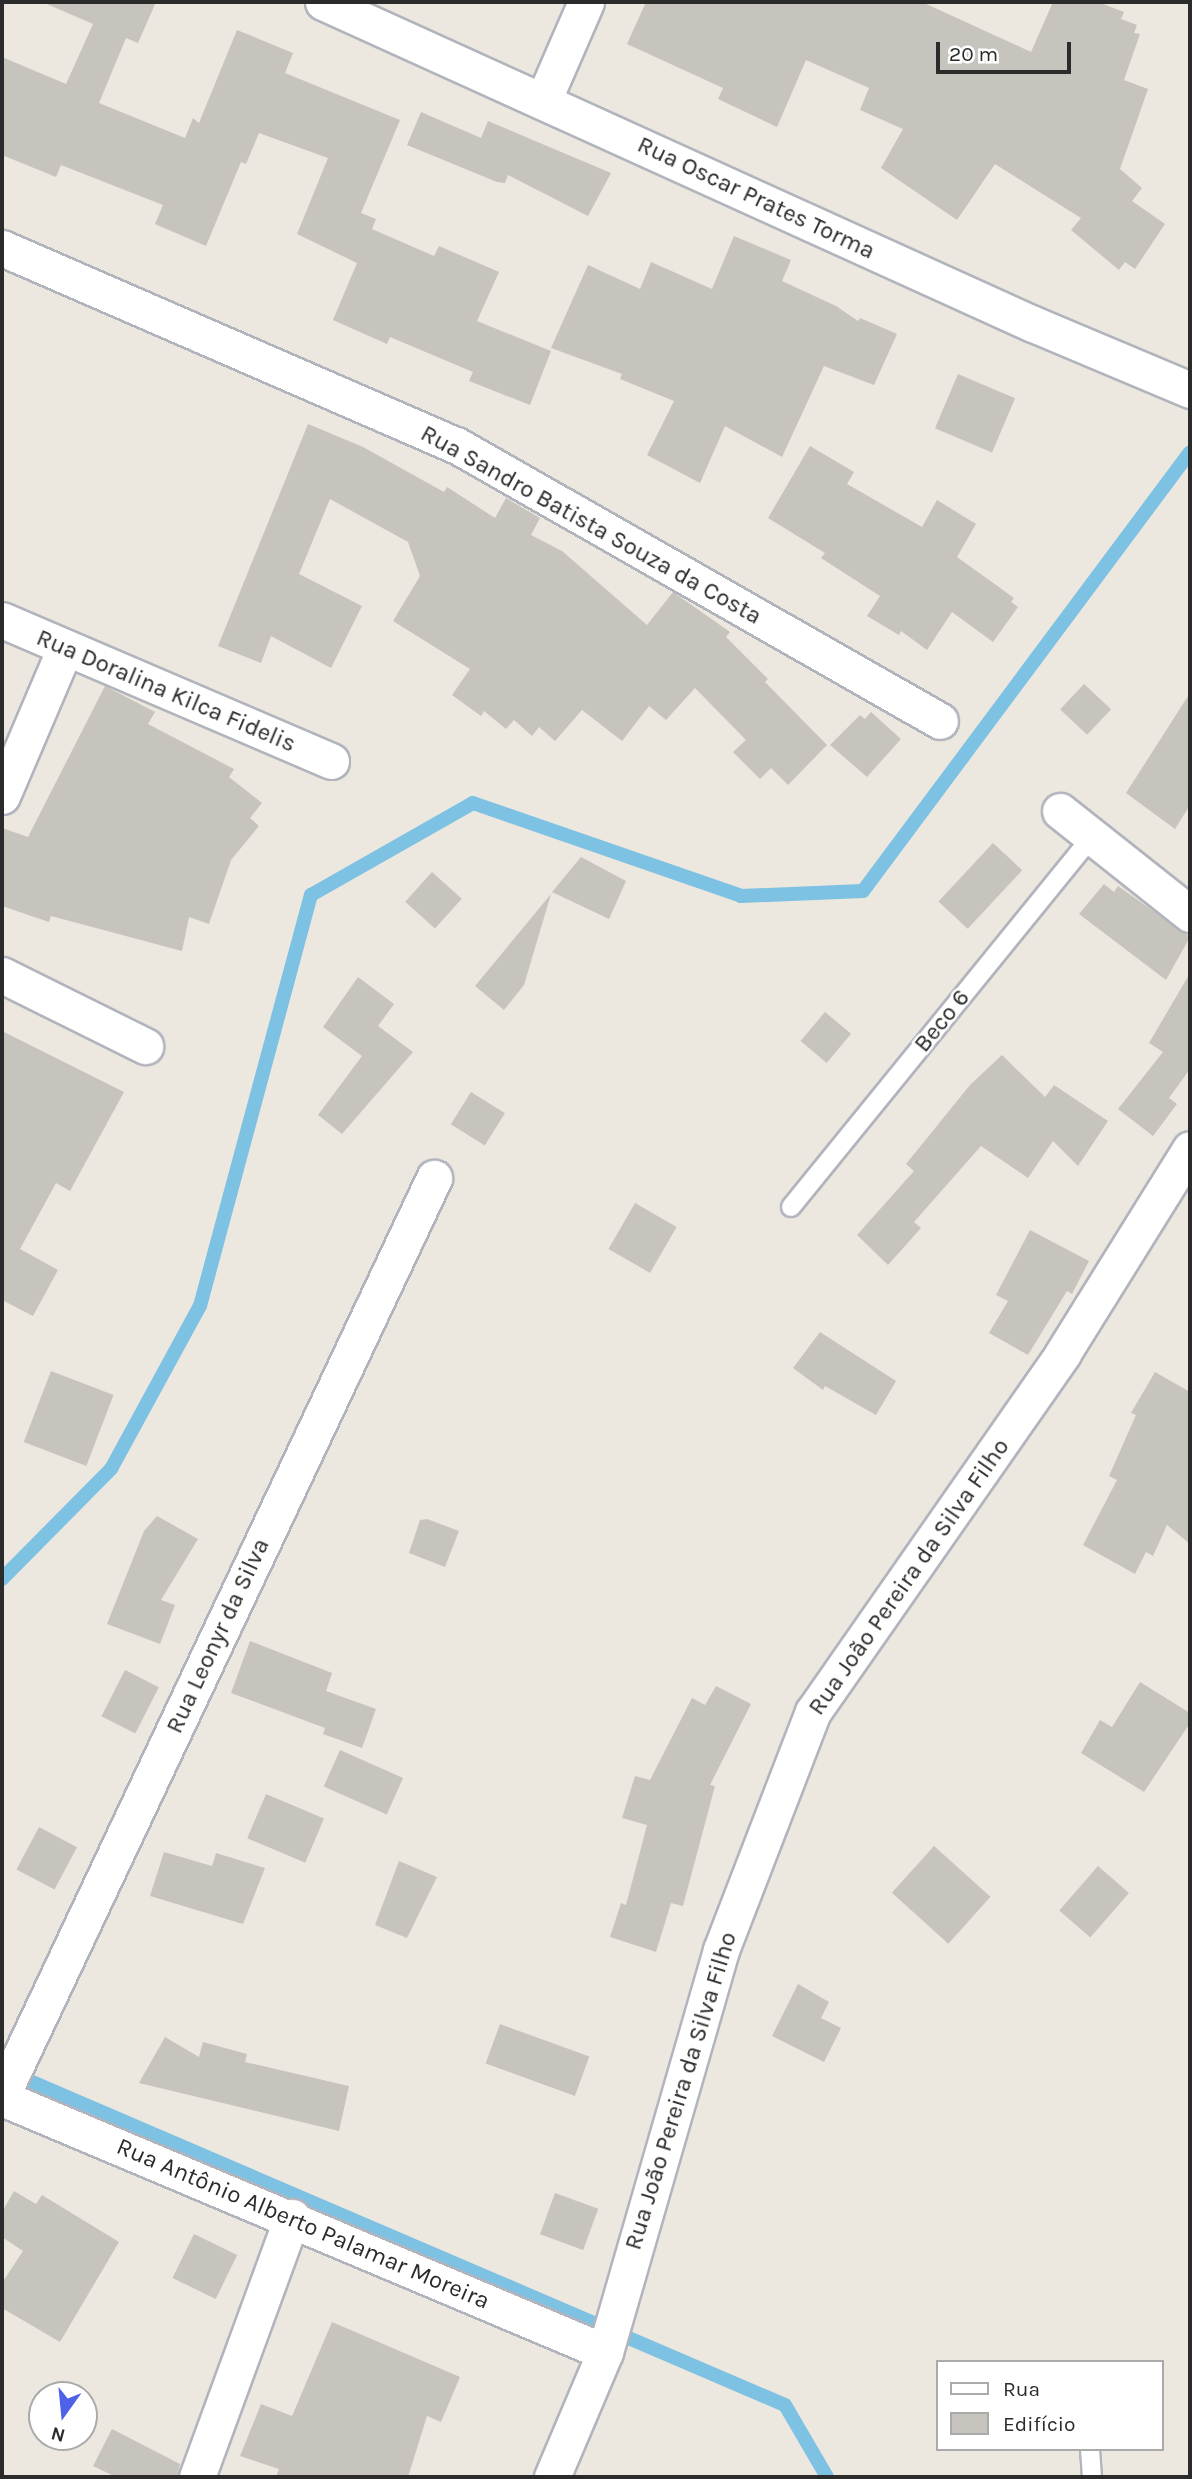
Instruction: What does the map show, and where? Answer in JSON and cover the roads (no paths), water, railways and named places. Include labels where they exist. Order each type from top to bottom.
[{"type":"street","name":"Rua Oscar Prates Torma","points":[[323,2],[1033,324],[1190,390]]},
{"type":"street","points":[[543,101],[586,2]]},
{"type":"street","name":"Rua Sandro Batista Souza da Costa","points":[[2,248],[456,445],[940,721]]},
{"type":"street","name":"Rua Doralina Kilca Fidelis","points":[[2,620],[331,761]]},
{"type":"street","points":[[2,796],[65,648]]},
{"type":"street","points":[[1060,811],[1190,914]]},
{"type":"street","points":[[2,975],[145,1046]]},
{"type":"street","name":"Rua João Pereira da Silva Filho","points":[[552,2477],[604,2351],[721,1950],[813,1712],[1063,1353],[1190,1149]]},
{"type":"street","name":"Rua Leonyr da Silva","points":[[2,2096],[434,1178]]},
{"type":"street","name":"Rua Antônio Alberto Palamar Moreira","points":[[2,2096],[604,2351]]},
{"type":"street","points":[[197,2477],[292,2217]]},
{"type":"lane","name":"Beco 6","points":[[790,1208],[1093,835]]},
{"type":"lane","points":[[1090,2451],[1092,2477]]},
{"type":"waterway","points":[[2,1579],[111,1469],[200,1306],[311,895],[473,803],[741,896],[863,891],[1190,452]]},
{"type":"waterway","points":[[11,2073],[785,2405],[827,2477]]}]
